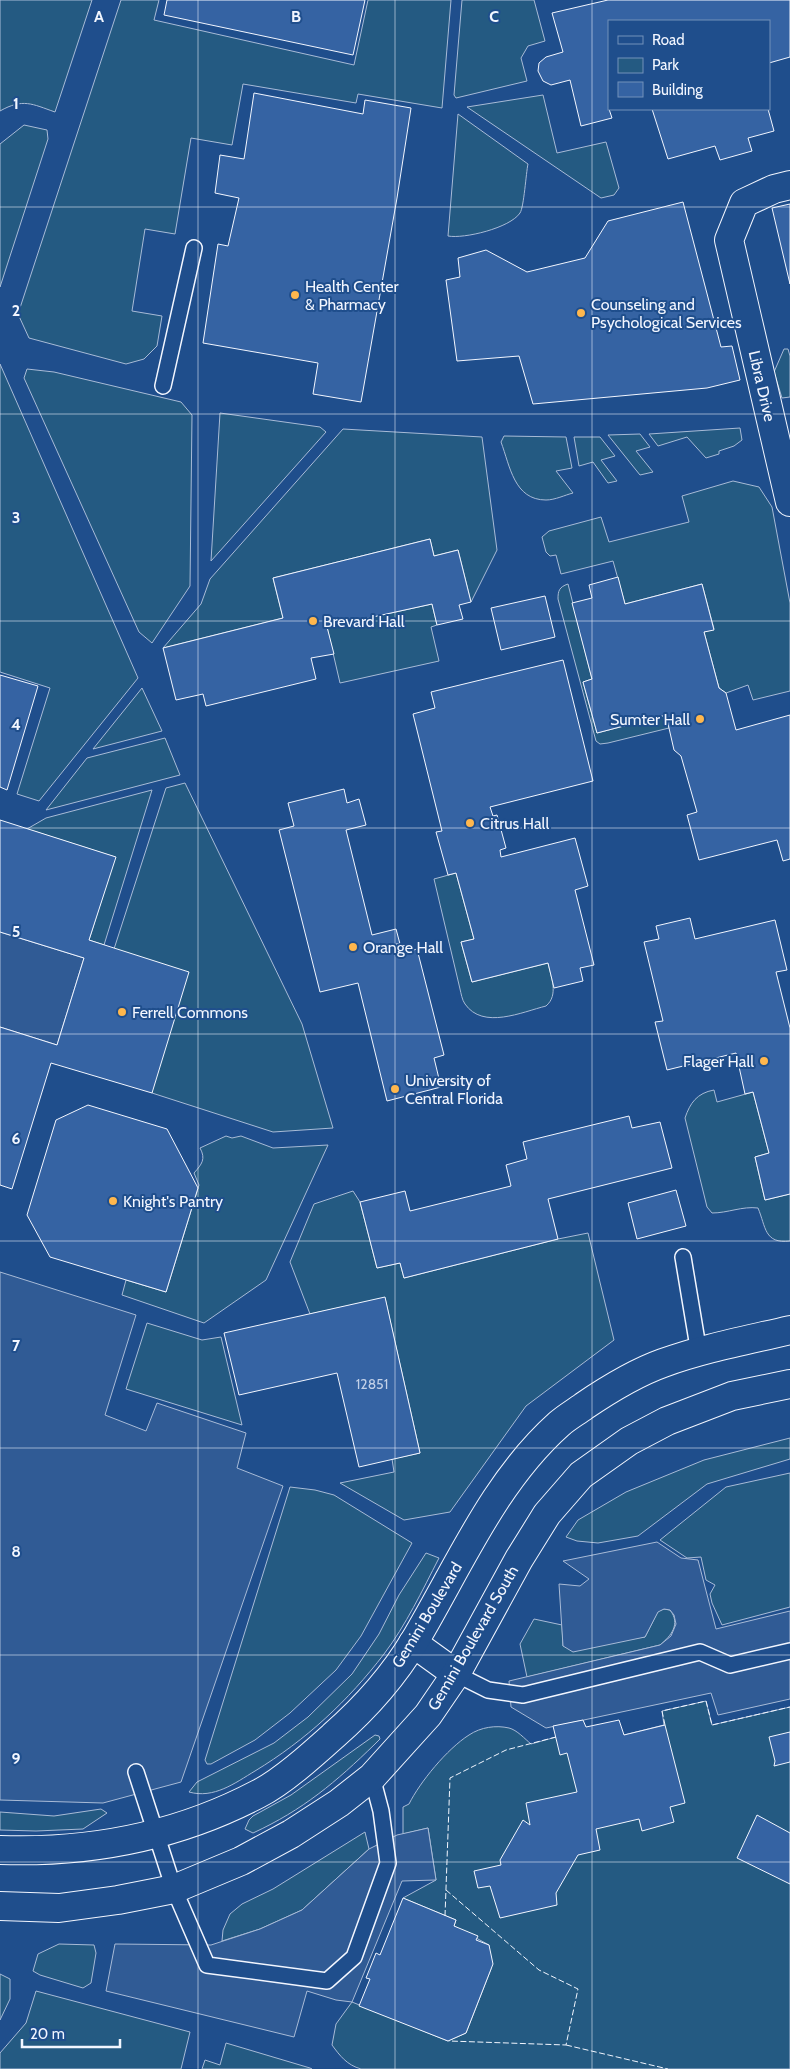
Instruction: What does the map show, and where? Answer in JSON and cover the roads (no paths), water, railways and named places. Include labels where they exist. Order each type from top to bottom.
[{"type":"street","name":"Libra Drive","points":[[790,185],[774,189],[744,203],[729,240],[790,502]]},
{"type":"street","name":"Gemini Boulevard","points":[[0,1850],[38,1851],[97,1846],[157,1834],[205,1818],[260,1794],[311,1756],[356,1716],[389,1679],[413,1643],[491,1506],[521,1462],[560,1422],[611,1387],[662,1363],[790,1330]]},
{"type":"street","name":"Gemini Boulevard South","points":[[0,1906],[59,1908],[118,1900],[174,1888],[241,1861],[291,1834],[339,1803],[372,1776],[428,1715],[456,1674],[519,1559],[547,1514],[581,1475],[629,1441],[667,1421],[732,1396],[790,1384]]},
{"type":"street","points":[[413,1643],[456,1674]]},
{"type":"lane","points":[[163,386],[194,248]]},
{"type":"lane","points":[[683,1257],[699,1353]]},
{"type":"lane","points":[[456,1674],[488,1690],[523,1694],[700,1652],[730,1665],[790,1651]]},
{"type":"lane","points":[[136,1772],[174,1888],[207,1965],[326,1980],[354,1957],[388,1863],[381,1811],[372,1776]]},
{"type":"place","name":"Health Center & Pharmacy","points":[[295,295]]},
{"type":"place","name":"Counseling and Psychological Services","points":[[581,313]]},
{"type":"place","name":"Brevard Hall","points":[[313,621]]},
{"type":"place","name":"Sumter Hall","points":[[700,719]]},
{"type":"place","name":"Citrus Hall","points":[[470,823]]},
{"type":"place","name":"Orange Hall","points":[[353,947]]},
{"type":"place","name":"Ferrell Commons","points":[[122,1012]]},
{"type":"place","name":"Flager Hall","points":[[764,1061]]},
{"type":"place","name":"University of Central Florida","points":[[395,1089]]},
{"type":"place","name":"Knight's Pantry","points":[[113,1201]]}]
